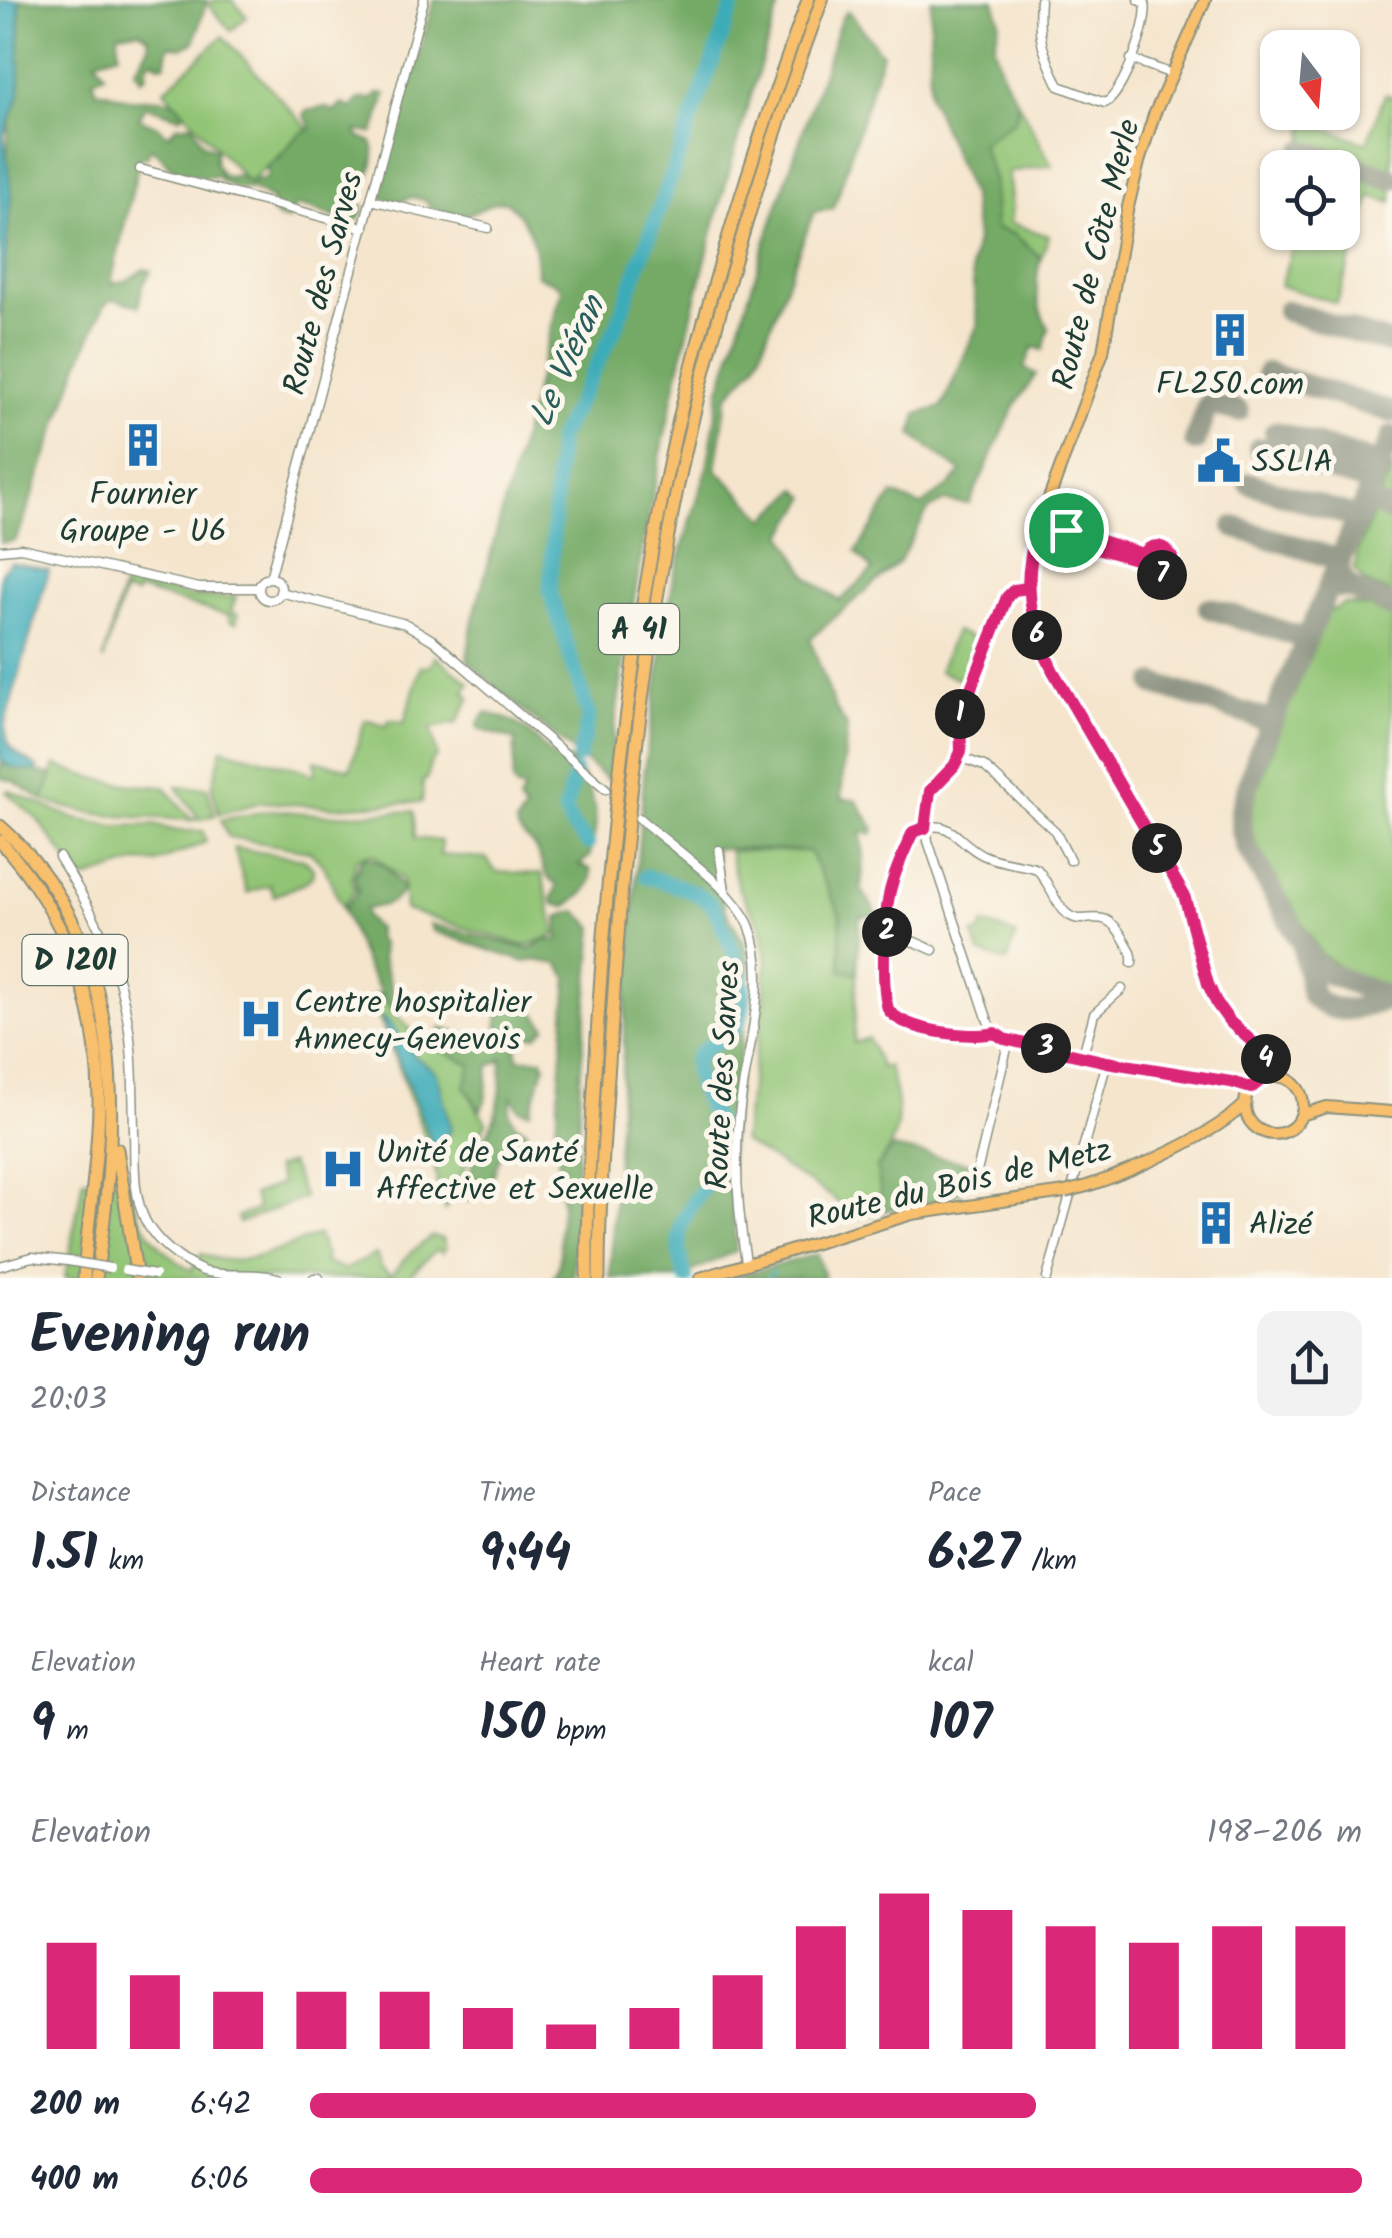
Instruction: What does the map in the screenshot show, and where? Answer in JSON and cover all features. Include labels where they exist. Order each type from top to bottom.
[{"type":"highway","name":"A 41","points":[[587,1278],[588,1184],[605,895],[635,651],[684,400],[717,272],[752,156],[808,0]]},
{"type":"highway","name":"A 41","points":[[599,1278],[600,1186],[620,896],[648,652],[666,544],[730,274],[764,163],[822,0]]},
{"type":"highway","name":"D 1201","points":[[0,826],[40,868],[76,929],[102,1011],[122,1193],[137,1278]]},
{"type":"highway","name":"D 1201","points":[[0,841],[35,882],[61,927],[90,1014],[99,1101],[82,1278]]},
{"type":"highway","points":[[96,1278],[109,1188],[112,1100]]},
{"type":"main road","name":"Route de Côte Merle","points":[[1204,0],[1139,162],[1103,352],[1038,527],[1029,561],[1028,588],[1032,620],[1045,656],[1184,895],[1217,1004],[1230,1022],[1267,1055],[1282,1077]]},
{"type":"main road","points":[[1262,1079],[1267,1055]]},
{"type":"main road","points":[[1255,1126],[1246,1112],[1246,1103],[1251,1088],[1262,1079],[1282,1077],[1302,1096],[1327,1106],[1392,1112]]},
{"type":"main road","points":[[1224,1123],[1281,1133],[1301,1115],[1302,1096]]},
{"type":"main road","name":"Route du Bois de Metz","points":[[700,1278],[912,1214],[1086,1186],[1143,1165],[1224,1123],[1246,1103]]},
{"type":"main road","points":[[1301,1115],[1327,1106]]},
{"type":"street","name":"Route des Sarves","points":[[270,578],[424,0]]},
{"type":"street","points":[[1040,0],[1041,48],[1058,86],[1105,103],[1117,96],[1147,18],[1145,4],[1139,0]]},
{"type":"street","points":[[1131,59],[1172,74]]},
{"type":"street","points":[[140,169],[364,228]]},
{"type":"street","points":[[370,200],[488,228]]},
{"type":"street","points":[[1038,527],[1142,557]]},
{"type":"street","points":[[0,550],[21,548],[198,588],[259,588]]},
{"type":"street","points":[[270,578],[280,585],[280,592],[276,598],[267,600],[259,588],[261,582],[270,578]]},
{"type":"street","points":[[1028,588],[1011,592],[1002,609],[960,716],[963,743],[959,757],[928,795],[926,807],[925,828],[942,889],[988,1021],[995,1033],[1009,1040],[1251,1088]]},
{"type":"street","points":[[280,592],[406,624],[434,641],[606,790]]},
{"type":"street","points":[[959,757],[984,766],[1055,831],[1070,860]]},
{"type":"street","name":"Route des Sarves","points":[[639,818],[725,892],[749,926],[756,965],[756,1000],[735,1161],[746,1262]]},
{"type":"street","points":[[995,1033],[978,1036],[947,1032],[896,1020],[890,1013],[885,995],[890,890],[913,832],[925,828],[950,829],[983,855],[1038,869],[1066,913],[1080,918],[1104,918],[1115,924],[1133,955],[1132,964]]},
{"type":"street","points":[[719,850],[725,892]]},
{"type":"street","points":[[58,857],[100,926],[124,1001],[130,1046],[136,1188],[146,1221],[170,1250],[206,1273],[233,1278],[278,1278]]},
{"type":"street","points":[[887,938],[915,942],[932,950]]},
{"type":"street","points":[[1082,1055],[1094,1014],[1122,989]]},
{"type":"street","points":[[974,1184],[1009,1040]]},
{"type":"street","points":[[1048,1278],[1107,1062]]},
{"type":"street","points":[[0,1266],[38,1257],[160,1276]]},
{"type":"green space","points":[[20,0],[207,0],[194,42],[181,48],[169,46],[165,64],[151,60],[146,76],[141,79],[135,70],[149,46],[148,37],[139,31],[118,33],[119,53],[96,60],[105,74],[93,79],[97,91],[129,99],[160,99],[180,106],[184,113],[180,117],[146,106],[139,118],[170,134],[176,126],[192,124],[203,143],[216,150],[215,162],[221,174],[239,175],[249,183],[268,177],[267,165],[310,130],[306,111],[326,107],[334,112],[342,104],[352,108],[359,99],[386,94],[374,133],[356,131],[372,142],[374,155],[358,197],[362,214],[354,221],[295,206],[288,220],[279,219],[271,211],[272,200],[252,189],[236,188],[219,180],[219,175],[200,177],[180,172],[150,148],[147,157],[140,157],[111,283],[126,281],[144,269],[151,271],[142,287],[139,306],[114,299],[105,304],[80,361],[21,528],[15,541],[0,543],[4,234]]},
{"type":"green space","points":[[214,0],[232,0],[247,17],[231,31],[208,5]]},
{"type":"green space","points":[[434,0],[781,0],[723,192],[675,386],[637,582],[608,780],[502,693],[467,659],[473,619],[562,289],[537,276],[531,236],[507,202],[458,214],[430,208],[427,201],[412,197],[397,203],[381,198],[379,190]]},
{"type":"green space","points":[[931,0],[994,0],[1000,21],[994,46],[1004,78],[1018,102],[1016,119],[981,143],[993,179],[995,228],[1014,234],[1041,258],[1037,294],[1049,328],[1043,350],[1033,347],[1024,368],[1036,374],[1014,408],[969,504],[944,501],[928,510],[899,562],[810,639],[835,708],[847,726],[841,799],[856,800],[874,828],[872,834],[861,832],[861,889],[878,915],[860,917],[857,973],[841,971],[840,914],[809,851],[714,848],[725,909],[746,946],[750,967],[729,1158],[736,1251],[678,1278],[610,1278],[645,763],[674,575],[707,468],[720,389],[770,228],[841,19],[848,10],[882,54],[834,208],[814,212],[756,364],[727,397],[716,469],[766,519],[798,489],[807,498],[784,535],[808,577],[840,601],[873,570],[856,552],[893,494],[921,506],[961,472],[912,435],[917,414],[942,407],[978,324],[971,266],[976,240],[971,195],[929,95]]},
{"type":"green space","points":[[223,36],[308,129],[249,183],[164,90]]},
{"type":"green space","points":[[1385,94],[1392,96],[1392,170],[1360,159],[1360,150],[1333,150],[1304,140],[1305,130],[1330,130],[1367,143]]},
{"type":"green space","points":[[1018,102],[1052,165],[1008,172],[1010,223],[1049,236],[1041,258],[1014,234],[995,229],[993,179],[981,143],[1016,119]]},
{"type":"green space","points":[[1360,174],[1392,184],[1392,203],[1371,196],[1360,231]]},
{"type":"green space","points":[[1292,250],[1354,250],[1337,303],[1280,286]]},
{"type":"green space","points":[[1392,467],[1392,594],[1364,582],[1355,570],[1357,552]]},
{"type":"green space","points":[[131,582],[194,597],[236,597],[231,611],[238,615],[236,623],[229,621],[230,616],[138,590],[136,595],[124,592],[103,661],[123,586]]},
{"type":"green space","points":[[1344,604],[1368,607],[1392,617],[1392,988],[1343,970],[1321,954],[1254,842],[1250,826],[1252,803],[1319,622]]},
{"type":"green space","points":[[955,631],[976,639],[960,680],[939,671]]},
{"type":"green space","points":[[435,656],[470,683],[464,691],[470,698],[457,723],[431,728],[437,756],[430,764],[427,780],[423,780],[422,802],[333,807],[262,802],[219,814],[212,788],[222,748],[311,775],[315,773],[315,760],[350,769],[365,720],[387,726],[389,720],[404,723],[421,666],[430,666]]},
{"type":"green space","points":[[486,713],[518,724],[555,760],[570,760],[590,793],[595,831],[590,856],[579,865],[590,869],[591,881],[581,896],[565,907],[554,904],[557,885],[516,824],[525,810],[519,802],[524,789],[513,782],[515,740],[479,729]]},
{"type":"green space","points":[[0,764],[53,775],[43,800],[13,781],[0,778]]},
{"type":"green space","points":[[55,765],[109,781],[165,787],[192,820],[130,817],[43,800]]},
{"type":"green space","points":[[177,787],[207,788],[215,815],[192,820],[197,816]]},
{"type":"green space","points":[[8,790],[75,819],[115,826],[154,825],[177,831],[203,831],[206,842],[156,863],[138,862],[83,880],[37,819]]},
{"type":"green space","points":[[272,810],[329,815],[414,811],[415,838],[441,841],[440,855],[486,858],[496,872],[542,874],[556,935],[525,946],[405,910],[403,880],[372,854],[356,859],[352,879],[355,890],[342,907],[324,866],[309,851],[228,837],[221,820]]},
{"type":"green space","points":[[234,848],[304,859],[313,868],[313,876],[274,896],[270,885],[247,893]]},
{"type":"green space","points":[[729,851],[809,851],[840,914],[841,970],[857,973],[854,1043],[868,1038],[881,1068],[888,1066],[896,1094],[896,1131],[877,1167],[883,1211],[855,1217],[832,1197],[742,1141],[767,959],[760,925],[738,888]]},
{"type":"green space","points":[[367,856],[387,868],[403,888],[392,901],[365,909],[382,944],[382,959],[394,999],[392,1010],[367,969],[343,910],[358,892],[355,877],[361,859]]},
{"type":"green space","points":[[576,911],[594,927],[580,1080],[574,1278],[553,1278],[560,1253],[562,1206],[556,1127],[568,978],[559,964],[525,962],[433,931],[430,924],[529,949],[546,940],[559,940],[558,917]]},
{"type":"green space","points":[[983,924],[1016,935],[1007,962],[980,953],[973,935],[981,932]]},
{"type":"green space","points":[[379,993],[419,1036],[472,1065],[468,1090],[486,1122],[445,1210],[434,1161],[371,997]]},
{"type":"green space","points":[[525,999],[546,1027],[537,1036],[522,1036],[516,1050],[519,1059],[542,1059],[545,1065],[530,1112],[519,1109],[512,1097],[509,1112],[515,1124],[527,1130],[528,1142],[516,1153],[501,1155],[486,1190],[467,1200],[472,1166],[497,1109],[502,1059],[489,1066],[485,1102],[480,1111],[465,1086],[471,1065],[422,1041],[425,1037],[439,1037],[441,1028],[496,1039],[500,1036],[499,1014]]},
{"type":"green space","points":[[893,1148],[974,1164],[968,1186],[950,1200],[883,1211],[877,1167]]},
{"type":"green space","points":[[290,1163],[304,1198],[239,1223],[237,1217],[258,1209],[253,1195],[281,1184],[275,1168]]},
{"type":"green space","points":[[83,1179],[130,1180],[137,1209],[149,1233],[191,1271],[201,1254],[216,1259],[246,1259],[318,1235],[326,1257],[324,1262],[344,1270],[376,1254],[381,1267],[391,1275],[432,1236],[443,1239],[446,1248],[442,1253],[437,1249],[407,1278],[65,1278]]},
{"type":"green space","points":[[817,1254],[824,1278],[734,1278],[739,1276]]},
{"type":"water","points":[[0,0],[19,0],[20,93],[4,135],[11,194],[0,316]]},
{"type":"water","points":[[10,562],[49,570],[5,724],[10,747],[38,768],[36,771],[14,768],[0,760],[0,581]]},
{"type":"water","points":[[385,1017],[414,1056],[437,1073],[451,1129],[436,1153],[382,1020]]},
{"type":"waterway","name":"Le Viéran","points":[[579,757],[589,716],[550,592],[558,440],[617,325],[735,0]]},
{"type":"waterway","name":"Le Viéran","points":[[575,772],[565,811],[572,826],[588,843]]},
{"type":"waterway","name":"Le Viéran","points":[[646,876],[689,890],[711,904],[734,953],[744,986],[743,1009],[735,1028],[704,1049],[695,1061],[699,1086],[722,1145],[715,1172],[681,1228],[679,1250],[686,1278]]},
{"type":"waterway","points":[[767,1278],[773,1271]]},
{"type":"taxiway","points":[[1360,168],[1392,179]]},
{"type":"taxiway","points":[[1287,311],[1392,344]]},
{"type":"taxiway","points":[[1267,373],[1392,412]]},
{"type":"taxiway","points":[[1195,441],[1208,404],[1238,411]]},
{"type":"taxiway","points":[[1275,432],[1380,464]]},
{"type":"taxiway","points":[[1392,436],[1256,760],[1241,809],[1246,846],[1311,959],[1327,973],[1392,999]]},
{"type":"taxiway","points":[[1259,448],[1372,483]]},
{"type":"taxiway","points":[[1249,483],[1357,518]]},
{"type":"taxiway","points":[[1365,500],[1392,512]]},
{"type":"taxiway","points":[[1234,527],[1340,560],[1339,573],[1351,589]]},
{"type":"taxiway","points":[[1339,588],[1392,606]]},
{"type":"taxiway","points":[[1209,608],[1307,639]]},
{"type":"taxiway","points":[[1155,684],[1272,722]]},
{"type":"taxiway","points":[[1303,949],[1312,996],[1321,1003],[1350,1009],[1390,998]]},
{"type":"place","name":"FL250.com","points":[[1230,335]]},
{"type":"place","name":"Fournier Groupe - U6","points":[[143,445]]},
{"type":"place","name":"SSLIA","points":[[1219,461]]},
{"type":"place","name":"Centre hospitalier Annecy-Genevois","points":[[261,1019]]},
{"type":"place","name":"Unité de Santé Affective et Sexuelle","points":[[343,1169]]},
{"type":"place","name":"Alizé","points":[[1216,1223]]},
{"type":"route","points":[[1066,530],[1039,523],[1031,551],[1029,561],[1028,588],[1014,590],[1007,597],[960,716],[961,752],[954,766],[930,791],[925,828],[914,830],[893,882],[885,970],[888,1009],[901,1022],[978,1036],[995,1033],[1004,1039],[1107,1062],[1125,1062],[1251,1088],[1262,1079],[1267,1055],[1230,1022],[1217,1004],[1184,895],[1053,671],[1032,620],[1028,588],[1028,569],[1029,561],[1031,551],[1037,531],[1142,561],[1145,571],[1152,576],[1169,571],[1172,557],[1159,546],[1150,547],[1143,554],[1066,530]]}]
